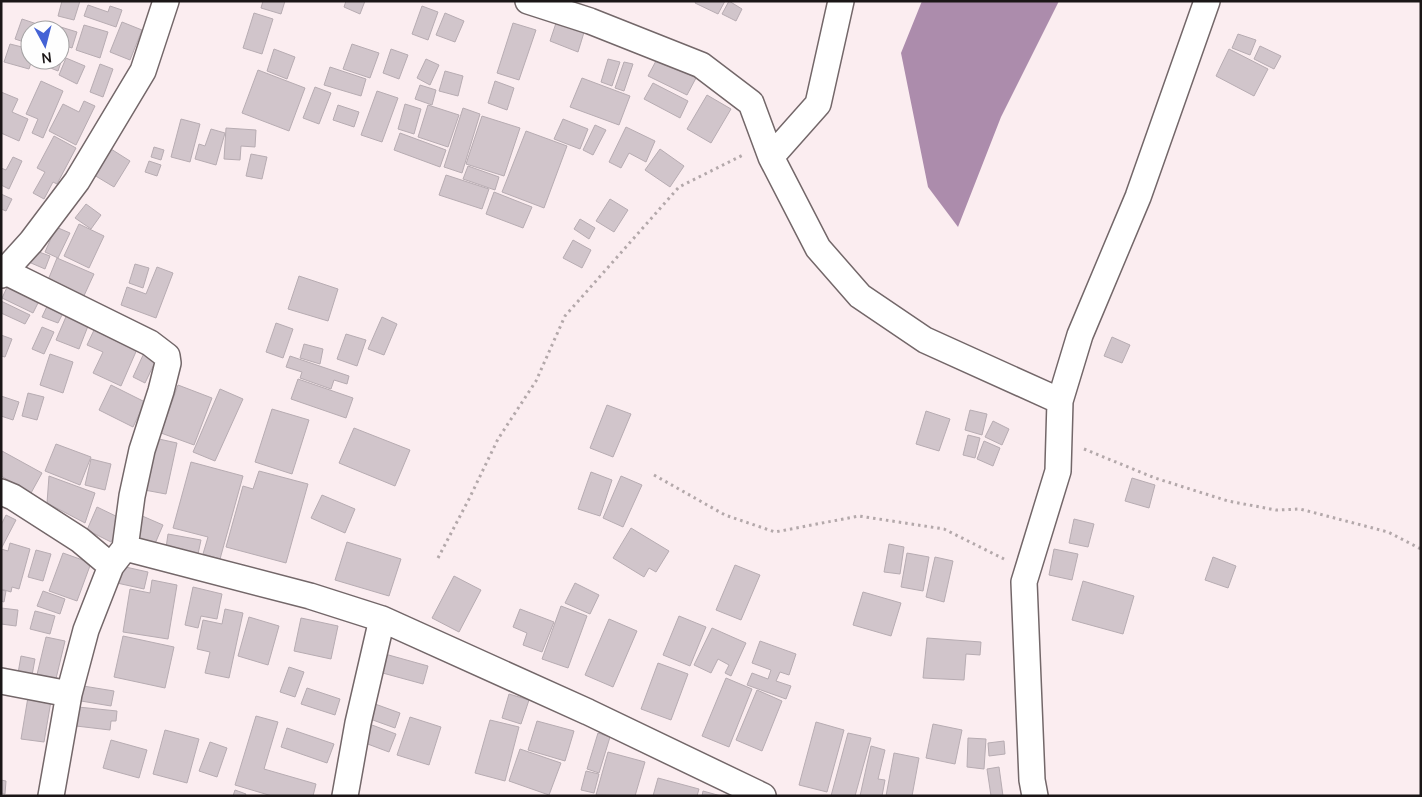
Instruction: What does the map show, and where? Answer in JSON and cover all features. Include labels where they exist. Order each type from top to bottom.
[{"type":"street","points":[[51,796],[69,694],[86,630],[118,557],[142,450],[161,391],[168,364],[168,356],[150,343],[3,273],[31,242],[77,181],[143,71],[166,1]]},
{"type":"street","points":[[528,1],[590,21],[701,65],[751,102],[768,150],[818,248],[860,296],[925,340],[1060,401]]},
{"type":"street","points":[[768,150],[818,104],[842,1]]},
{"type":"street","points":[[1035,796],[1032,780],[1024,582],[1058,471],[1060,401],[1080,335],[1138,198],[1207,1]]},
{"type":"street","points":[[1,492],[80,540],[118,557],[310,596],[382,619],[588,712],[763,796]]},
{"type":"street","points":[[345,796],[358,723],[382,619]]},
{"type":"street","points":[[1,682],[69,694]]},
{"type":"path","points":[[438,558],[498,439],[536,381],[565,316],[679,187],[768,150]]},
{"type":"path","points":[[1059,443],[1088,450],[1155,478],[1228,501],[1276,510],[1300,509],[1388,532],[1421,549]]},
{"type":"path","points":[[654,475],[725,515],[775,532],[859,516],[944,528],[1027,571]]},
{"type":"shaded area","points":[[922,1],[1059,1],[1001,117],[958,227],[928,187],[901,53]]},
{"type":"building","points":[[62,1],[80,1],[74,20],[58,16]]},
{"type":"building","points":[[263,1],[285,1],[281,14],[261,8]]},
{"type":"building","points":[[346,1],[365,1],[360,14],[344,7]]},
{"type":"building","points":[[696,1],[725,1],[718,14],[695,3]]},
{"type":"building","points":[[729,1],[742,9],[736,21],[722,14]]},
{"type":"building","points":[[88,5],[108,12],[110,6],[122,10],[116,27],[84,16]]},
{"type":"building","points":[[422,6],[438,12],[428,40],[412,34]]},
{"type":"building","points":[[254,13],[273,19],[262,54],[243,48]]},
{"type":"building","points":[[445,13],[464,21],[455,42],[436,35]]},
{"type":"building","points":[[557,20],[585,29],[578,52],[550,41]]},
{"type":"building","points":[[122,22],[142,30],[130,60],[110,52]]},
{"type":"building","points":[[513,23],[536,30],[519,80],[497,73]]},
{"type":"building","points":[[20,25],[20,41],[15,39]]},
{"type":"building","points":[[84,25],[108,32],[100,58],[76,50]]},
{"type":"building","points":[[70,30],[77,32],[72,48],[70,47]]},
{"type":"building","points":[[1238,34],[1256,40],[1250,55],[1232,48]]},
{"type":"building","points":[[10,44],[20,46],[20,66],[4,62]]},
{"type":"building","points":[[352,44],[379,53],[370,78],[343,69]]},
{"type":"building","points":[[1260,46],[1281,56],[1274,69],[1254,59]]},
{"type":"building","points":[[274,49],[295,57],[287,79],[267,71]]},
{"type":"building","points":[[391,49],[408,55],[399,79],[383,73]]},
{"type":"building","points":[[1229,49],[1268,69],[1254,96],[1216,76]]},
{"type":"building","points":[[426,59],[439,65],[430,85],[417,78]]},
{"type":"building","points":[[608,59],[620,62],[612,86],[601,82]]},
{"type":"building","points":[[657,59],[696,78],[687,95],[648,76]]},
{"type":"building","points":[[70,60],[85,66],[77,84],[59,75],[61,70],[70,70]]},
{"type":"building","points":[[624,62],[633,64],[624,91],[615,88]]},
{"type":"building","points":[[100,64],[113,69],[103,97],[90,92]]},
{"type":"building","points":[[330,67],[366,79],[361,96],[324,85]]},
{"type":"building","points":[[258,70],[305,88],[289,131],[242,113]]},
{"type":"building","points":[[445,71],[463,76],[458,96],[439,91]]},
{"type":"building","points":[[582,78],[630,96],[619,125],[570,107]]},
{"type":"building","points":[[41,81],[63,91],[43,138],[32,133],[38,119],[26,114]]},
{"type":"building","points":[[495,81],[514,88],[507,110],[488,103]]},
{"type":"building","points":[[653,83],[688,101],[680,118],[644,99]]},
{"type":"building","points":[[420,85],[436,90],[432,105],[415,99]]},
{"type":"building","points":[[315,87],[331,93],[319,124],[303,118]]},
{"type":"building","points":[[377,91],[398,98],[382,142],[361,135]]},
{"type":"building","points":[[1,92],[18,99],[12,112],[28,119],[19,141],[1,133]]},
{"type":"building","points":[[707,95],[731,109],[711,143],[687,129]]},
{"type":"building","points":[[84,101],[95,106],[76,145],[49,131],[63,104],[79,112]]},
{"type":"building","points":[[405,104],[421,109],[414,134],[398,129]]},
{"type":"building","points":[[338,105],[359,112],[354,127],[333,120]]},
{"type":"building","points":[[428,105],[459,115],[448,147],[418,137]]},
{"type":"building","points":[[463,108],[480,114],[462,173],[444,167]]},
{"type":"building","points":[[482,116],[520,128],[504,176],[466,164]]},
{"type":"building","points":[[181,119],[200,124],[190,162],[171,157]]},
{"type":"building","points":[[563,119],[588,129],[580,149],[554,139]]},
{"type":"building","points":[[595,125],[606,130],[593,155],[583,150]]},
{"type":"building","points":[[626,127],[655,141],[646,162],[629,153],[621,168],[609,162]]},
{"type":"building","points":[[226,128],[256,130],[255,147],[241,146],[240,160],[224,159]]},
{"type":"building","points":[[211,129],[225,133],[216,165],[195,159],[199,144],[205,146]]},
{"type":"building","points":[[526,131],[567,146],[544,208],[502,192]]},
{"type":"building","points":[[400,133],[446,150],[440,167],[394,150]]},
{"type":"building","points":[[54,136],[76,148],[57,184],[53,182],[44,199],[33,193],[45,172],[37,168]]},
{"type":"building","points":[[154,147],[164,150],[161,160],[151,157]]},
{"type":"building","points":[[111,149],[130,161],[114,187],[94,175]]},
{"type":"building","points":[[660,149],[684,166],[670,187],[645,170]]},
{"type":"building","points":[[251,154],[267,157],[262,179],[246,176]]},
{"type":"building","points":[[13,157],[22,161],[9,189],[1,185],[1,168],[6,170]]},
{"type":"building","points":[[149,161],[161,165],[157,176],[145,172]]},
{"type":"building","points":[[468,166],[499,177],[495,190],[463,179]]},
{"type":"building","points":[[446,175],[489,189],[482,209],[439,195]]},
{"type":"building","points":[[494,192],[532,207],[523,228],[486,214]]},
{"type":"building","points":[[1,194],[12,199],[6,211],[1,209]]},
{"type":"building","points":[[610,199],[628,210],[614,232],[596,221]]},
{"type":"building","points":[[86,204],[101,215],[91,229],[75,218]]},
{"type":"building","points":[[580,219],[595,228],[589,239],[574,229]]},
{"type":"building","points":[[79,224],[104,236],[89,268],[64,256]]},
{"type":"building","points":[[56,227],[70,233],[58,258],[45,252]]},
{"type":"building","points":[[573,240],[591,250],[582,268],[563,258]]},
{"type":"building","points":[[28,248],[50,256],[45,269],[24,260]]},
{"type":"building","points":[[57,258],[94,274],[82,300],[46,285]]},
{"type":"building","points":[[135,264],[149,268],[143,288],[129,283]]},
{"type":"building","points":[[157,267],[173,273],[156,318],[121,305],[127,287],[146,294]]},
{"type":"building","points":[[299,276],[338,289],[328,321],[288,309]]},
{"type":"building","points":[[10,281],[41,297],[33,313],[2,298]]},
{"type":"building","points":[[1,301],[30,315],[25,324],[1,313]]},
{"type":"building","points":[[49,302],[65,309],[58,323],[42,317]]},
{"type":"building","points":[[68,312],[90,321],[79,349],[56,340]]},
{"type":"building","points":[[382,317],[397,324],[384,355],[368,349]]},
{"type":"building","points":[[276,323],[293,329],[283,358],[266,352]]},
{"type":"building","points":[[42,327],[54,332],[44,354],[32,349]]},
{"type":"building","points":[[95,328],[138,347],[121,386],[93,373],[103,352],[87,345]]},
{"type":"building","points":[[346,334],[366,340],[357,366],[337,359]]},
{"type":"building","points":[[1,335],[12,339],[5,357],[1,356]]},
{"type":"building","points":[[1112,337],[1130,345],[1122,363],[1104,356]]},
{"type":"building","points":[[304,344],[323,349],[320,364],[300,358]]},
{"type":"building","points":[[144,353],[157,358],[145,383],[133,377]]},
{"type":"building","points":[[50,354],[73,362],[63,393],[40,385]]},
{"type":"building","points":[[290,356],[349,376],[347,384],[334,380],[331,389],[300,378],[302,372],[286,367]]},
{"type":"building","points":[[298,379],[353,398],[346,418],[291,399]]},
{"type":"building","points":[[111,385],[145,402],[133,427],[99,410]]},
{"type":"building","points":[[178,385],[212,398],[194,445],[161,433]]},
{"type":"building","points":[[220,389],[243,399],[215,461],[193,452]]},
{"type":"building","points":[[28,393],[44,397],[37,420],[22,416]]},
{"type":"building","points":[[1,396],[19,402],[13,420],[1,416]]},
{"type":"building","points":[[607,405],[631,414],[613,457],[590,448]]},
{"type":"building","points":[[272,409],[309,420],[292,474],[255,462]]},
{"type":"building","points":[[970,410],[987,414],[982,435],[965,430]]},
{"type":"building","points":[[926,411],[950,419],[939,451],[916,444]]},
{"type":"building","points":[[993,421],[1009,429],[1002,445],[985,437]]},
{"type":"building","points":[[354,428],[410,450],[395,486],[339,463]]},
{"type":"building","points":[[968,435],[980,438],[975,458],[963,455]]},
{"type":"building","points":[[150,437],[177,443],[166,494],[139,489]]},
{"type":"building","points":[[984,441],[1000,448],[993,466],[977,459]]},
{"type":"building","points":[[56,444],[91,457],[80,485],[45,471]]},
{"type":"building","points":[[2,451],[42,473],[31,493],[1,476]]},
{"type":"building","points":[[91,459],[111,464],[105,490],[85,485]]},
{"type":"building","points":[[191,462],[243,476],[220,559],[203,554],[208,537],[173,528]]},
{"type":"building","points":[[259,471],[308,484],[286,563],[226,547],[243,486],[253,489]]},
{"type":"building","points":[[591,472],[612,480],[600,516],[578,509]]},
{"type":"building","points":[[49,476],[95,493],[85,523],[47,503]]},
{"type":"building","points":[[621,476],[642,485],[623,527],[603,518]]},
{"type":"building","points":[[1132,478],[1155,485],[1149,508],[1125,501]]},
{"type":"building","points":[[322,495],[355,509],[345,533],[311,518]]},
{"type":"building","points":[[97,507],[122,519],[111,542],[87,530]]},
{"type":"building","points":[[6,515],[16,520],[1,549],[1,525]]},
{"type":"building","points":[[140,515],[163,525],[154,546],[130,536]]},
{"type":"building","points":[[1074,519],[1094,524],[1088,547],[1069,543]]},
{"type":"building","points":[[631,528],[669,551],[656,572],[649,568],[644,577],[613,558]]},
{"type":"building","points":[[168,534],[201,540],[198,554],[166,548]]},
{"type":"building","points":[[347,542],[401,559],[389,596],[335,580]]},
{"type":"building","points":[[10,543],[30,549],[19,589],[12,587],[11,592],[1,589],[1,549],[8,551]]},
{"type":"building","points":[[889,544],[904,547],[900,574],[884,572]]},
{"type":"building","points":[[1054,549],[1078,554],[1072,580],[1049,575]]},
{"type":"building","points":[[36,550],[51,554],[43,581],[28,577]]},
{"type":"building","points":[[63,553],[91,563],[77,601],[49,591]]},
{"type":"building","points":[[907,553],[929,557],[923,591],[901,587]]},
{"type":"building","points":[[935,557],[953,561],[944,602],[926,597]]},
{"type":"building","points":[[1213,557],[1236,566],[1228,588],[1205,580]]},
{"type":"building","points":[[735,565],[760,575],[741,620],[716,610]]},
{"type":"building","points":[[121,566],[148,572],[144,589],[117,583]]},
{"type":"building","points":[[454,576],[481,590],[459,632],[432,618]]},
{"type":"building","points":[[152,580],[177,585],[168,639],[123,632],[130,589],[150,593]]},
{"type":"building","points":[[1083,581],[1134,596],[1123,634],[1072,620]]},
{"type":"building","points":[[575,583],[599,595],[590,614],[565,603]]},
{"type":"building","points":[[193,587],[222,594],[217,619],[201,616],[198,628],[185,625]]},
{"type":"building","points":[[1,590],[6,591],[4,602],[1,601]]},
{"type":"building","points":[[43,591],[65,599],[60,614],[37,606]]},
{"type":"building","points":[[863,592],[901,603],[891,636],[853,625]]},
{"type":"building","points":[[561,606],[587,616],[568,668],[542,659]]},
{"type":"building","points":[[1,608],[18,610],[16,626],[1,624]]},
{"type":"building","points":[[225,609],[243,613],[229,678],[205,673],[210,652],[197,649],[203,620],[222,624]]},
{"type":"building","points":[[520,609],[554,622],[542,652],[523,645],[527,633],[513,627]]},
{"type":"building","points":[[35,611],[55,616],[50,634],[30,629]]},
{"type":"building","points":[[679,616],[706,627],[690,666],[663,655]]},
{"type":"building","points":[[249,617],[279,626],[268,665],[238,656]]},
{"type":"building","points":[[301,618],[338,626],[331,659],[294,651]]},
{"type":"building","points":[[609,619],[637,631],[613,687],[585,675]]},
{"type":"building","points":[[712,628],[746,643],[731,676],[725,673],[729,665],[718,659],[711,673],[694,665]]},
{"type":"building","points":[[123,636],[174,647],[165,688],[114,677]]},
{"type":"building","points":[[46,637],[65,641],[54,687],[35,683]]},
{"type":"building","points":[[927,638],[981,642],[980,655],[966,654],[964,680],[923,678]]},
{"type":"building","points":[[760,641],[796,654],[789,675],[780,672],[776,681],[791,686],[786,699],[747,685],[752,673],[768,679],[771,670],[752,663]]},
{"type":"building","points":[[385,654],[428,666],[423,684],[379,672]]},
{"type":"building","points":[[21,656],[35,659],[31,681],[17,679]]},
{"type":"building","points":[[658,663],[688,674],[671,720],[641,709]]},
{"type":"building","points":[[289,667],[304,672],[295,697],[280,692]]},
{"type":"building","points":[[726,678],[752,689],[729,747],[702,736]]},
{"type":"building","points":[[77,685],[114,691],[111,706],[75,700]]},
{"type":"building","points":[[307,688],[340,699],[335,715],[301,704]]},
{"type":"building","points":[[757,690],[782,701],[762,751],[736,740]]},
{"type":"building","points":[[509,694],[529,700],[521,724],[502,718]]},
{"type":"building","points":[[28,697],[51,701],[44,742],[21,739]]},
{"type":"building","points":[[375,704],[400,713],[395,728],[370,719]]},
{"type":"building","points":[[78,707],[117,711],[116,721],[111,721],[110,730],[76,726]]},
{"type":"building","points":[[256,716],[278,722],[264,769],[316,784],[313,796],[272,796],[235,785]]},
{"type":"building","points":[[410,717],[441,727],[429,765],[397,755]]},
{"type":"building","points":[[490,720],[519,727],[505,781],[475,773]]},
{"type":"building","points":[[537,721],[574,731],[565,761],[528,750]]},
{"type":"building","points":[[816,722],[844,730],[827,792],[799,785]]},
{"type":"building","points":[[933,724],[962,730],[955,764],[926,758]]},
{"type":"building","points":[[372,725],[396,734],[389,752],[365,743]]},
{"type":"building","points":[[287,728],[334,744],[327,763],[281,747]]},
{"type":"building","points":[[165,730],[199,739],[187,783],[153,774]]},
{"type":"building","points":[[598,733],[610,737],[599,773],[587,769]]},
{"type":"building","points":[[848,733],[871,738],[855,796],[831,796]]},
{"type":"building","points":[[968,738],[986,739],[984,769],[967,767]]},
{"type":"building","points":[[111,740],[147,750],[139,778],[103,768]]},
{"type":"building","points":[[1004,741],[1005,754],[989,756],[988,743]]},
{"type":"building","points":[[210,742],[227,748],[217,777],[199,771]]},
{"type":"building","points":[[871,746],[885,750],[878,779],[885,780],[882,796],[860,796]]},
{"type":"building","points":[[520,749],[561,763],[549,795],[509,781]]},
{"type":"building","points":[[608,752],[645,762],[635,796],[596,795]]},
{"type":"building","points":[[894,753],[919,758],[912,796],[886,796]]},
{"type":"building","points":[[999,767],[1003,796],[991,796],[987,769]]},
{"type":"building","points":[[586,771],[599,774],[594,793],[581,790]]},
{"type":"building","points":[[658,778],[699,789],[697,796],[653,796]]},
{"type":"building","points":[[1,780],[6,781],[5,794],[1,793]]},
{"type":"building","points":[[235,790],[246,794],[245,796],[233,796]]},
{"type":"building","points":[[703,791],[721,796],[702,796]]}]
